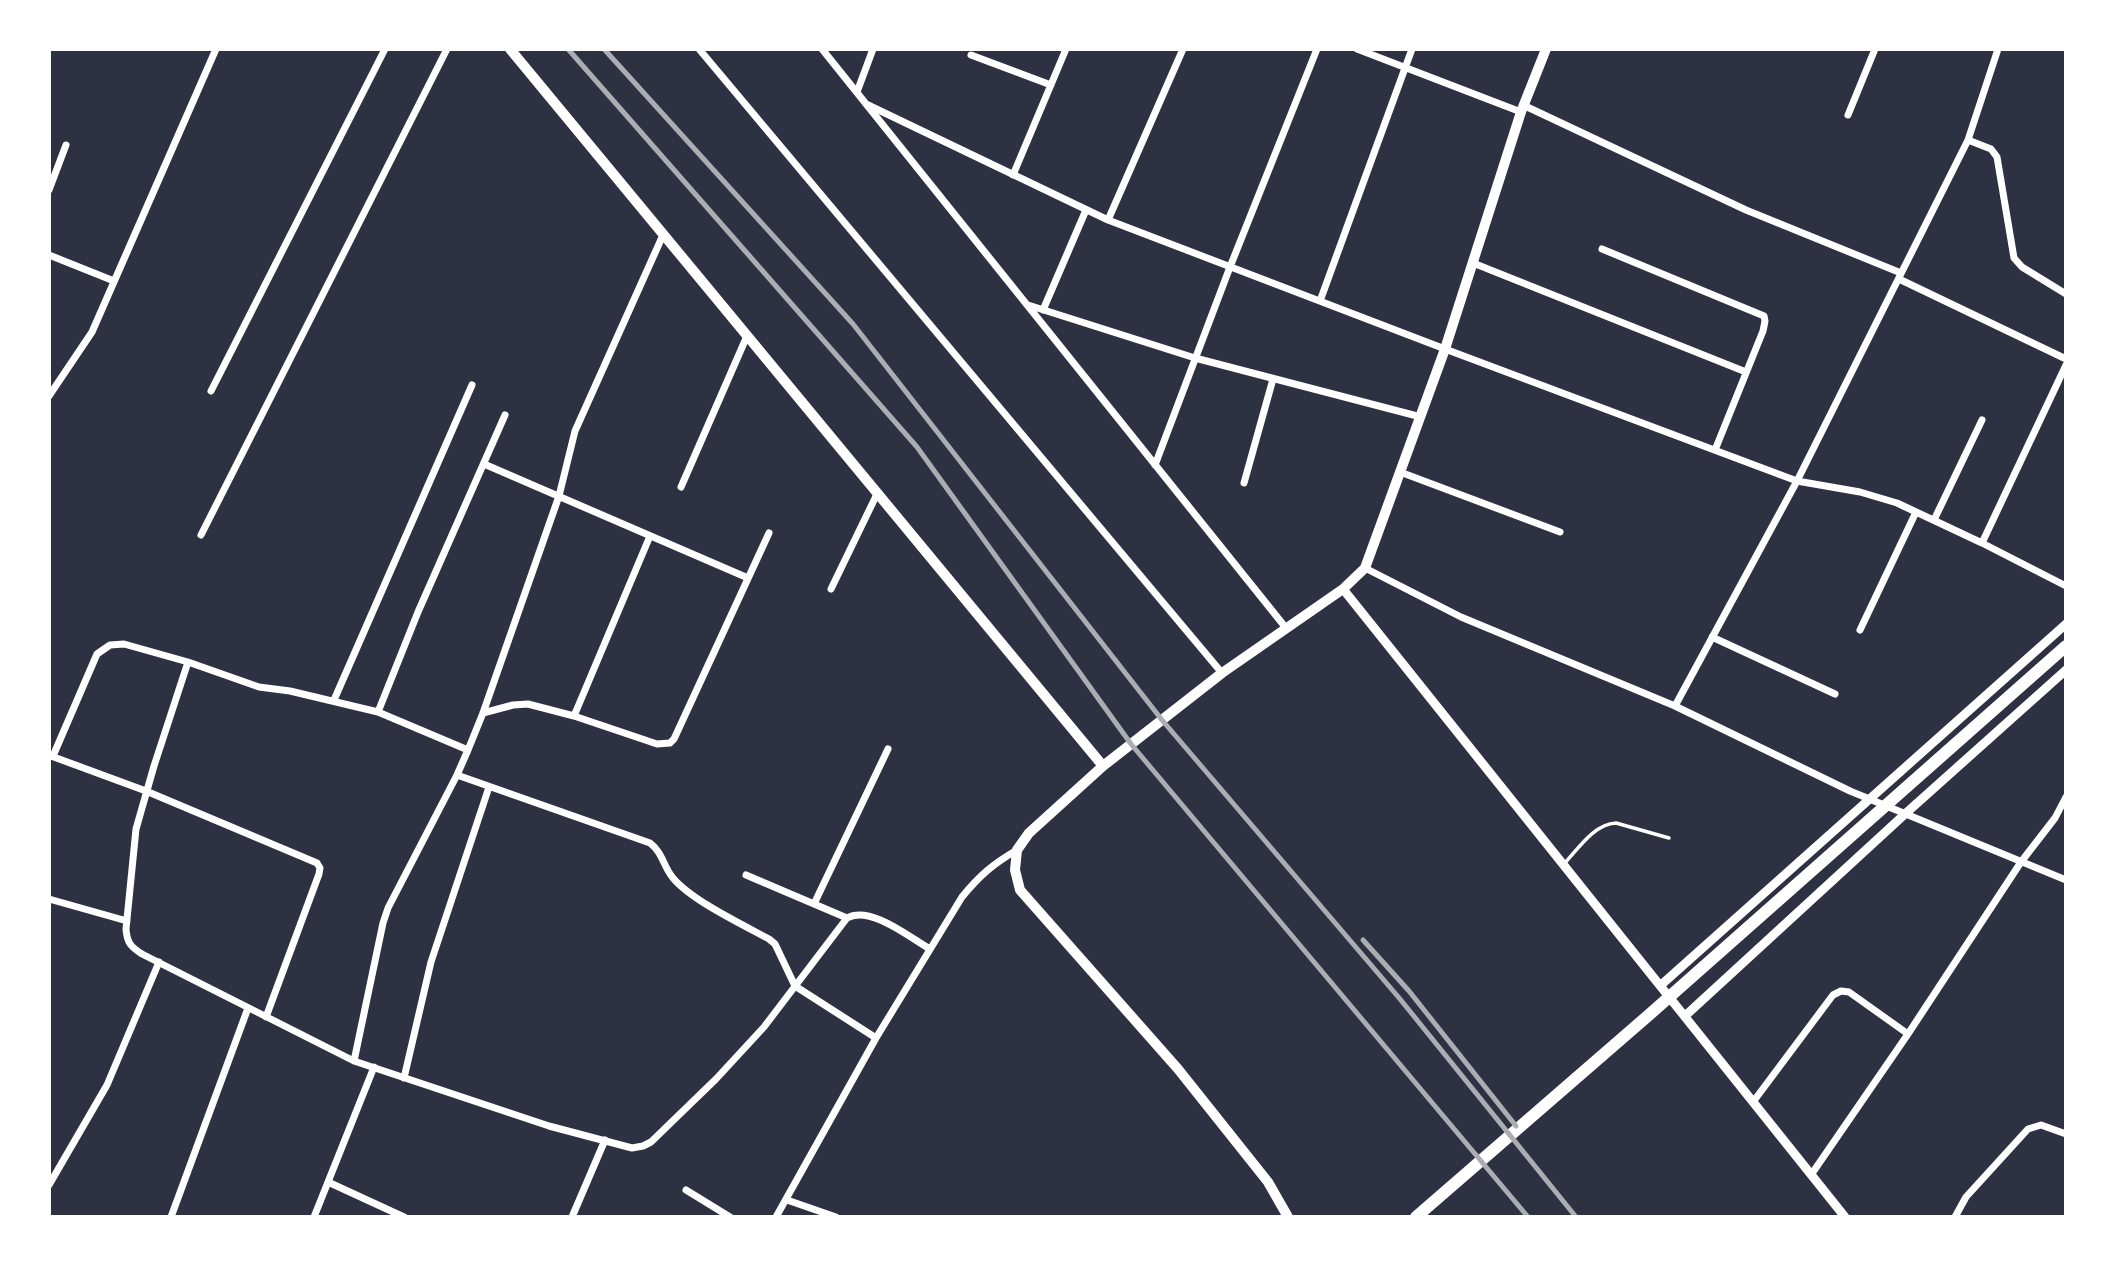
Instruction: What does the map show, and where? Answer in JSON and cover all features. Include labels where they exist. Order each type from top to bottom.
[{"type":"main road","points":[[510,49],[1102,766]]},
{"type":"main road","points":[[1288,1217],[1268,1182],[1178,1069],[1020,890],[1015,870],[1017,850],[1029,833],[1102,766],[1222,673],[1343,589],[1365,568],[1445,349],[1522,108],[1546,49]]},
{"type":"main road","points":[[1416,1217],[2066,646]]},
{"type":"street","points":[[49,396],[92,332],[216,49]]},
{"type":"street","points":[[211,391],[385,49]]},
{"type":"street","points":[[201,535],[447,49]]},
{"type":"street","points":[[699,49],[1222,673]]},
{"type":"street","points":[[822,49],[1286,628]]},
{"type":"street","points":[[857,92],[873,49]]},
{"type":"street","points":[[1013,175],[1066,49]]},
{"type":"street","points":[[1108,220],[1183,49]]},
{"type":"street","points":[[1156,465],[1230,267],[1317,49]]},
{"type":"street","points":[[1357,49],[1522,108],[1746,210],[1900,276],[2066,359]]},
{"type":"street","points":[[1320,301],[1412,49]]},
{"type":"street","points":[[1848,115],[1875,49]]},
{"type":"street","points":[[1675,706],[1797,481],[1968,140],[1998,49]]},
{"type":"street","points":[[971,55],[1051,85]]},
{"type":"street","points":[[866,104],[1108,220],[1797,481],[1860,492],[1897,503],[2066,586]]},
{"type":"street","points":[[1968,140],[1991,149],[1997,157],[2014,258],[2022,267],[2066,294]]},
{"type":"street","points":[[49,190],[66,145]]},
{"type":"street","points":[[1043,310],[1086,209]]},
{"type":"street","points":[[354,1061],[388,908],[468,750],[559,496],[575,430],[663,235]]},
{"type":"street","points":[[1602,249],[1764,316],[1763,331],[1715,450]]},
{"type":"street","points":[[49,255],[114,281]]},
{"type":"street","points":[[1473,263],[1746,372]]},
{"type":"street","points":[[1027,305],[1195,358],[1421,417]]},
{"type":"street","points":[[681,486],[747,336]]},
{"type":"street","points":[[1982,543],[2066,365]]},
{"type":"street","points":[[1244,483],[1273,379]]},
{"type":"street","points":[[334,700],[472,386]]},
{"type":"street","points":[[378,712],[418,612],[505,415]]},
{"type":"street","points":[[1934,520],[1982,420]]},
{"type":"street","points":[[484,464],[748,578]]},
{"type":"street","points":[[1401,472],[1560,532]]},
{"type":"street","points":[[831,589],[877,494]]},
{"type":"street","points":[[1860,630],[1916,512]]},
{"type":"street","points":[[483,713],[522,704],[574,716],[657,744],[670,743],[768,533]]},
{"type":"street","points":[[574,716],[650,536]]},
{"type":"street","points":[[1365,568],[1461,617],[1675,706],[1869,799],[2066,880]]},
{"type":"street","points":[[1343,589],[1845,1217]]},
{"type":"street","points":[[1661,985],[2066,624]]},
{"type":"street","points":[[1712,637],[1835,694]]},
{"type":"street","points":[[266,1017],[320,868],[317,863],[146,791],[51,755],[97,654],[110,645],[124,645],[188,662],[259,687],[334,700],[378,712],[468,750]]},
{"type":"street","points":[[188,662],[136,829],[127,942],[159,962],[354,1061],[549,1126],[632,1148],[643,1146],[651,1142],[716,1079],[764,1027],[847,918],[855,914],[865,914],[930,949]]},
{"type":"street","points":[[1685,1016],[2066,670]]},
{"type":"street","points":[[814,904],[888,749]]},
{"type":"street","points":[[457,775],[650,843],[658,849],[673,878],[682,886],[705,903],[775,944],[795,986],[876,1038]]},
{"type":"street","points":[[404,1078],[432,962],[489,788]]},
{"type":"street","points":[[1811,1175],[2021,862],[2055,818],[2066,797]]},
{"type":"street","points":[[776,1217],[876,1038],[962,897],[990,866],[1017,850]]},
{"type":"street","points":[[746,875],[847,918]]},
{"type":"street","points":[[49,899],[127,921]]},
{"type":"street","points":[[49,1185],[107,1085],[159,962]]},
{"type":"street","points":[[1753,1102],[1833,995],[1841,991],[1849,992],[1908,1034]]},
{"type":"street","points":[[183,1217],[171,1215],[248,1007]]},
{"type":"street","points":[[314,1217],[374,1067]]},
{"type":"street","points":[[1955,1217],[1966,1198],[2028,1129],[2040,1125],[2066,1134]]},
{"type":"street","points":[[572,1217],[605,1140]]},
{"type":"street","points":[[328,1182],[404,1217]]},
{"type":"street","points":[[686,1190],[730,1217]]},
{"type":"street","points":[[787,1200],[836,1217]]},
{"type":"lane","points":[[1563,864],[1598,828],[1608,823],[1669,838]]},
{"type":"railway","points":[[568,49],[917,447],[1131,744],[1528,1217]]},
{"type":"railway","points":[[604,49],[853,324],[1162,720],[1400,999],[1576,1217]]},
{"type":"railway","points":[[1363,940],[1409,991],[1516,1126]]}]
